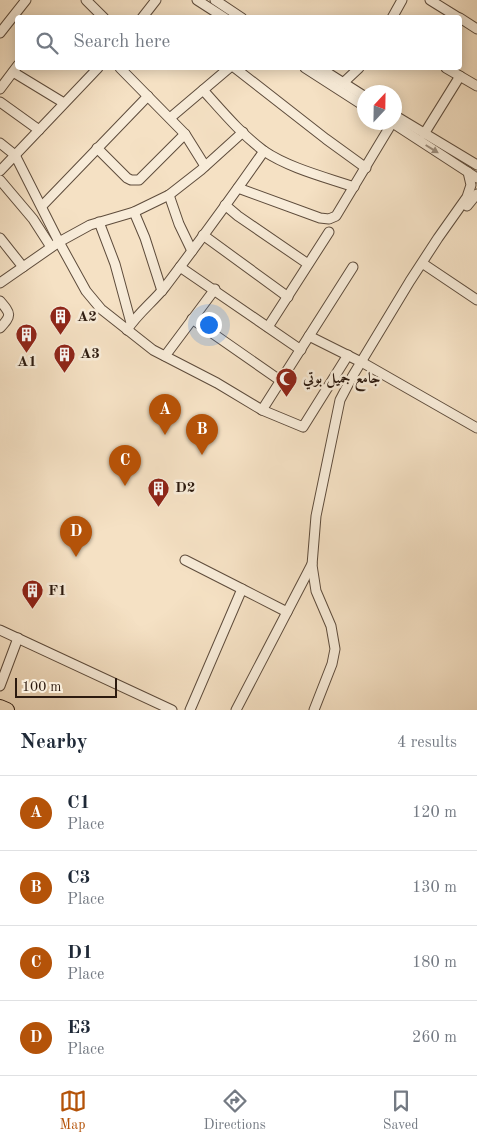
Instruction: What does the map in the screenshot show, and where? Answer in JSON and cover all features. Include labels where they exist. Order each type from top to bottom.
[{"type":"highway","points":[[0,707],[7,710]]},
{"type":"street","points":[[0,33],[26,0]]},
{"type":"street","points":[[86,0],[101,15]]},
{"type":"street","points":[[144,15],[156,0]]},
{"type":"street","points":[[197,0],[220,15]]},
{"type":"street","points":[[215,0],[238,15]]},
{"type":"street","points":[[394,15],[402,0]]},
{"type":"street","points":[[430,0],[445,4],[456,15]]},
{"type":"street","points":[[462,20],[477,29]]},
{"type":"street","points":[[0,89],[15,69]]},
{"type":"street","points":[[16,70],[64,103]]},
{"type":"street","points":[[0,171],[96,70]]},
{"type":"street","points":[[122,70],[185,134],[205,166]]},
{"type":"street","points":[[170,118],[228,70]]},
{"type":"street","points":[[238,70],[366,168]]},
{"type":"street","points":[[308,70],[357,101]]},
{"type":"street","points":[[323,70],[357,92]]},
{"type":"street","points":[[343,83],[357,70]]},
{"type":"street","points":[[450,70],[477,86]]},
{"type":"street","points":[[424,134],[460,76]]},
{"type":"street","points":[[203,90],[243,132],[264,150],[306,171],[354,187]]},
{"type":"street","points":[[42,206],[148,96]]},
{"type":"street","points":[[0,102],[39,130]]},
{"type":"street","points":[[402,126],[477,178]]},
{"type":"street","points":[[238,188],[320,218],[329,219],[336,216],[366,168],[387,130]]},
{"type":"street","points":[[412,131],[424,134],[477,165]]},
{"type":"street","points":[[0,284],[55,244],[90,225],[134,212],[169,195],[243,132]]},
{"type":"street","points":[[97,148],[127,178],[139,180],[185,134]]},
{"type":"street","points":[[0,143],[15,155],[42,206],[55,244]]},
{"type":"street","points":[[129,327],[162,291],[264,150]]},
{"type":"street","points":[[314,710],[332,664],[335,649],[331,626],[321,606],[313,581],[312,564],[316,516],[340,400],[352,377],[364,363],[424,265],[471,200],[475,190],[468,172]]},
{"type":"street","points":[[0,180],[55,244],[86,291],[101,309],[129,327],[165,356],[217,383],[262,410],[303,427],[348,355]]},
{"type":"street","points":[[319,710],[337,662],[340,648],[337,624],[318,579],[318,546],[321,514],[346,399],[410,281],[438,238],[475,190]]},
{"type":"street","points":[[169,195],[179,224],[192,251]]},
{"type":"street","points":[[225,205],[308,264]]},
{"type":"street","points":[[134,212],[145,238],[162,291]]},
{"type":"street","points":[[99,222],[115,264],[129,327]]},
{"type":"street","points":[[268,327],[329,232]]},
{"type":"street","points":[[203,235],[288,297]]},
{"type":"street","points":[[0,238],[23,267]]},
{"type":"street","points":[[424,265],[477,300]]},
{"type":"street","points":[[180,266],[301,350]]},
{"type":"street","points":[[262,410],[353,267]]},
{"type":"street","points":[[165,356],[215,289]]},
{"type":"street","points":[[0,301],[9,315],[0,328]]},
{"type":"street","points":[[192,319],[281,381]]},
{"type":"street","points":[[309,336],[364,363],[477,428]]},
{"type":"street","points":[[185,560],[287,612]]},
{"type":"street","points":[[236,710],[312,564]]},
{"type":"street","points":[[190,710],[242,590]]},
{"type":"street","points":[[0,630],[172,710]]},
{"type":"street","points":[[0,686],[18,638]]},
{"type":"place","name":"A2","points":[[61,336]]},
{"type":"place","name":"A1","points":[[27,353]]},
{"type":"place","name":"A3","points":[[64,373]]},
{"type":"place","name":"جامع جميل بوتي","points":[[287,398]]},
{"type":"place","name":"C1","points":[[165,435]]},
{"type":"place","name":"C3","points":[[202,455]]},
{"type":"place","name":"D1","points":[[125,486]]},
{"type":"place","name":"D2","points":[[159,507]]},
{"type":"place","name":"E3","points":[[76,557]]},
{"type":"place","name":"F1","points":[[32,610]]}]
